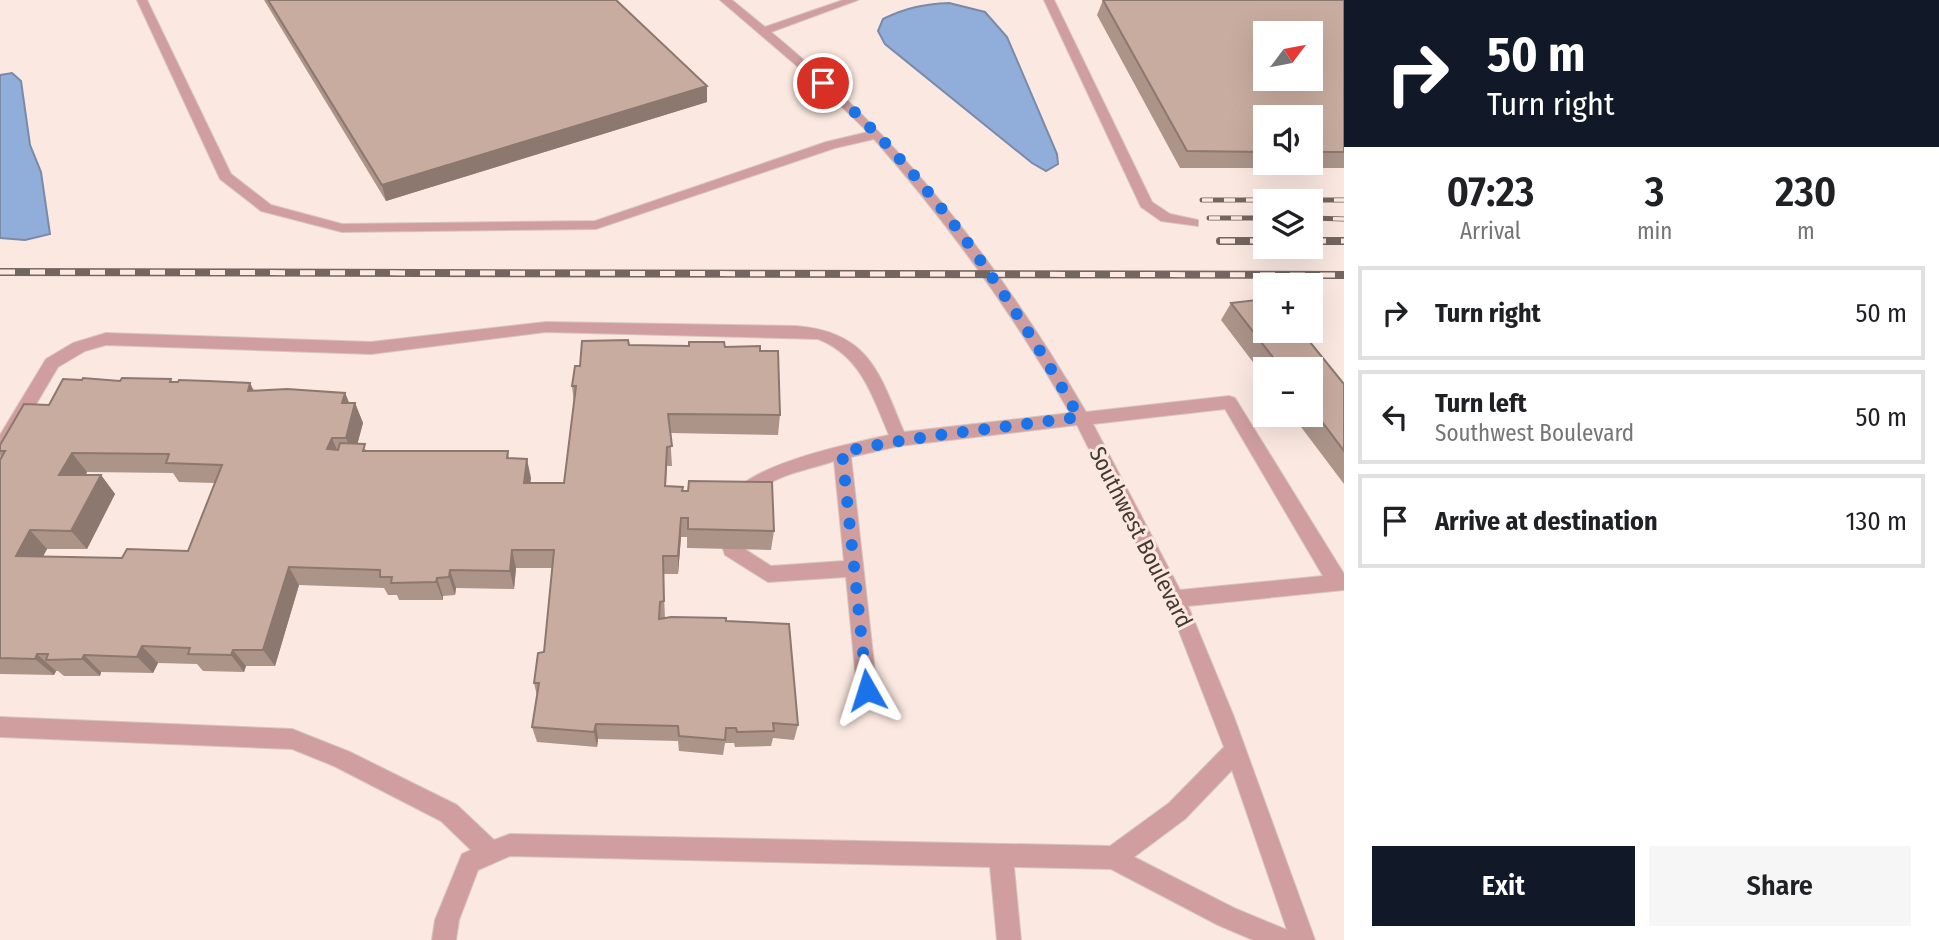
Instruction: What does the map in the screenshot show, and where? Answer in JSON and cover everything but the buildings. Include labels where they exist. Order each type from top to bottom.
[{"type":"street","points":[[142,0],[225,176],[266,208],[342,228],[596,225],[831,145],[877,134]]},
{"type":"street","name":"Southwest Boulevard","points":[[725,0],[843,100],[877,134],[939,206],[989,273],[1047,361],[1118,483],[1194,642],[1303,940]]},
{"type":"street","points":[[764,32],[853,0]]},
{"type":"street","points":[[1049,0],[1146,205],[1166,218],[1193,223]]},
{"type":"street","points":[[0,450],[52,363],[79,347],[106,339],[371,348],[546,327],[796,331],[825,335],[852,350],[868,369],[899,439]]},
{"type":"street","points":[[735,500],[767,476],[842,452],[899,439],[1229,402],[1340,583],[1174,599]]},
{"type":"street","points":[[842,452],[867,690]]},
{"type":"street","points":[[732,549],[768,574],[854,568]]},
{"type":"street","points":[[0,726],[292,739],[342,759],[449,813],[491,853]]},
{"type":"street","points":[[1113,858],[1177,811],[1234,752]]},
{"type":"street","points":[[444,940],[447,920],[470,862],[510,845],[1113,858],[1226,917],[1282,940]]},
{"type":"street","points":[[1001,856],[1009,940]]},
{"type":"water","points":[[949,3],[985,12],[1007,37],[1057,154],[1058,164],[1046,171],[1032,163],[885,44],[878,31],[883,19],[899,12]]},
{"type":"water","points":[[12,73],[21,81],[30,145],[41,172],[50,234],[25,240],[0,238],[0,75]]},
{"type":"railway","points":[[1202,200],[1344,200]]},
{"type":"railway","points":[[1209,218],[1253,218]]},
{"type":"railway","points":[[1323,218],[1344,219]]},
{"type":"railway","points":[[1220,241],[1253,241]]},
{"type":"railway","points":[[1323,241],[1344,241]]},
{"type":"railway","points":[[0,272],[1344,275]]},
{"type":"route","points":[[823,83],[877,134],[939,206],[1013,307],[1079,417],[968,433],[899,439],[842,452],[867,690]]}]
